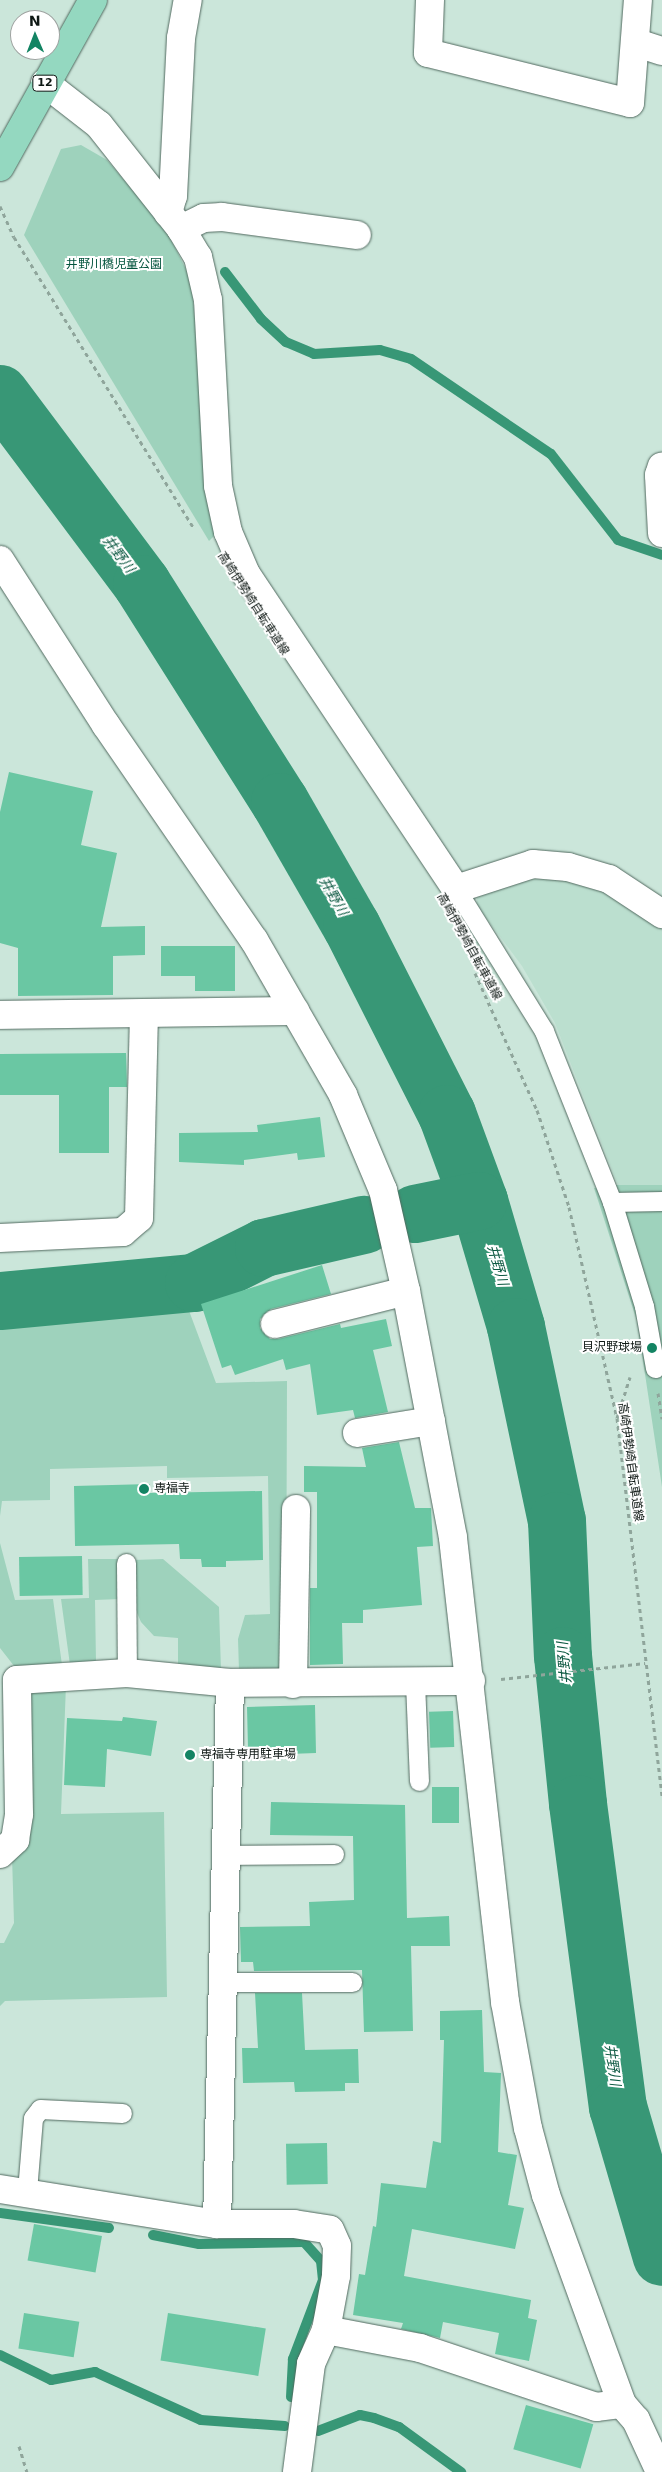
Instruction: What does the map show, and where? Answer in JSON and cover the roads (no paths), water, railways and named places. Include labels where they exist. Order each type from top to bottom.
[{"type":"main road","name":"12","points":[[0,168],[45,83],[93,0]]},
{"type":"street","points":[[174,221],[172,196],[181,38],[188,0]]},
{"type":"street","points":[[430,0],[428,53],[630,102],[650,47],[638,0]]},
{"type":"street","points":[[45,83],[99,125],[174,221],[198,258],[208,300],[218,486],[228,532],[246,574],[456,889],[533,864],[568,867],[609,879],[662,914]]},
{"type":"street","points":[[174,221],[222,217],[357,235]]},
{"type":"street","points":[[662,466],[659,474],[662,533]]},
{"type":"street","points":[[0,560],[106,725],[254,940],[342,1095],[383,1190],[406,1290],[480,1681],[504,2002],[528,2128],[546,2195],[622,2404],[636,2420],[660,2472]]},
{"type":"street","points":[[0,1015],[295,1011]]},
{"type":"street","points":[[0,1238],[124,1232],[139,1218],[144,1014]]},
{"type":"street","points":[[275,1324],[406,1290]]},
{"type":"street","points":[[357,1433],[431,1421]]},
{"type":"street","points":[[293,1684],[296,1509]]},
{"type":"street","points":[[0,1854],[15,1840],[19,1814],[17,1680],[126,1673],[230,1683],[293,1684],[480,1681]]},
{"type":"street","points":[[217,2224],[220,1982],[230,1683]]},
{"type":"street","points":[[13,2190],[217,2224],[294,2224],[330,2230],[337,2246],[326,2330],[311,2364],[296,2472]]},
{"type":"street","points":[[326,2330],[420,2348],[596,2407],[622,2404]]},
{"type":"lane","points":[[456,889],[544,1031],[612,1202],[644,1306],[655,1368]]},
{"type":"lane","points":[[612,1202],[662,1201]]},
{"type":"lane","points":[[126,1563],[126,1673]]},
{"type":"lane","points":[[415,1682],[419,1781]]},
{"type":"lane","points":[[225,1855],[334,1854]]},
{"type":"lane","points":[[220,1982],[352,1982]]},
{"type":"lane","points":[[13,2190],[32,2118],[40,2109],[122,2113]]},
{"type":"waterway","points":[[225,272],[261,319],[286,342],[314,354],[380,350],[411,359],[551,454],[618,540],[662,555]]},
{"type":"waterway","name":"井野川","points":[[0,394],[142,584],[280,802],[352,927],[447,1114],[479,1201],[516,1327],[557,1521],[563,1656],[578,1804],[618,2107],[662,2257]]},
{"type":"waterway","points":[[415,1214],[479,1201]]},
{"type":"waterway","points":[[0,1301],[194,1283],[264,1248],[364,1225]]},
{"type":"waterway","points":[[0,2213],[109,2228]]},
{"type":"waterway","points":[[153,2235],[199,2244],[304,2242],[321,2261],[323,2280],[293,2359],[291,2397]]},
{"type":"waterway","points":[[0,2355],[51,2380],[95,2372],[201,2420],[285,2426]]},
{"type":"waterway","points":[[318,2431],[360,2415],[374,2418],[399,2427],[461,2472]]},
{"type":"place","name":"貝沢野球場","points":[[652,1348]]},
{"type":"place","name":"専福寺","points":[[144,1489]]},
{"type":"place","name":"専福寺専用駐車場","points":[[190,1755]]},
{"type":"park label","name":"井野川橋児童公園","points":[[114,265]]}]
